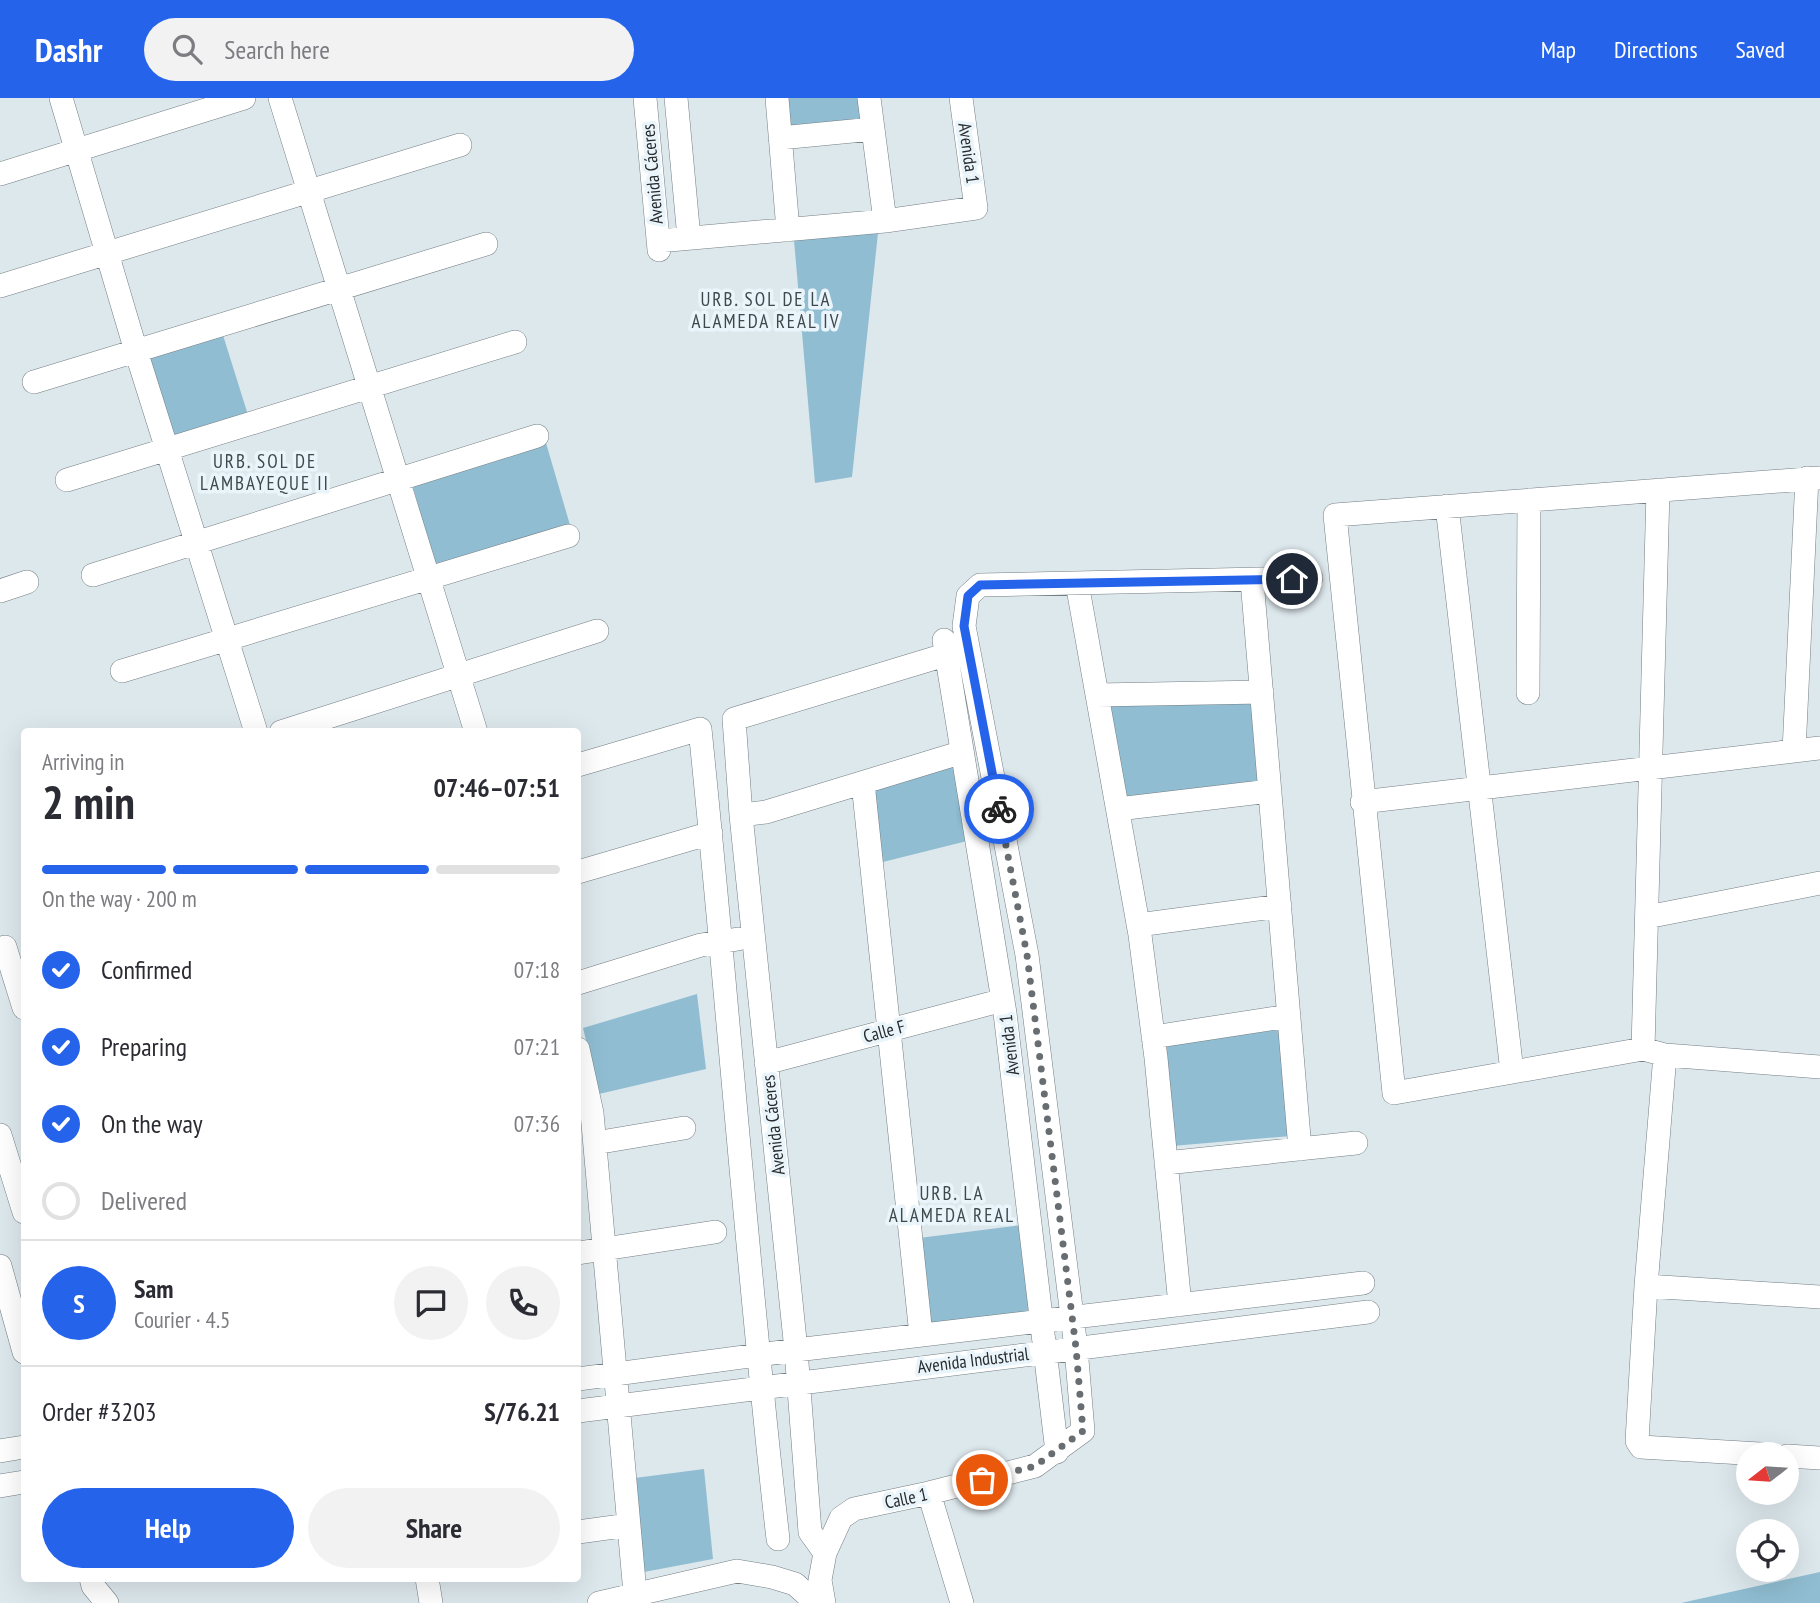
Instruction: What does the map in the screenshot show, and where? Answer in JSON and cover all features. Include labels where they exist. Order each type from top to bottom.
[{"type":"street","points":[[61,98],[136,351],[255,728]]},
{"type":"street","points":[[0,174],[244,98]]},
{"type":"street","points":[[280,98],[475,728]]},
{"type":"street","name":"Avenida Cáceres","points":[[645,98],[658,246],[689,238],[676,98]]},
{"type":"street","points":[[776,98],[788,230]]},
{"type":"street","points":[[689,238],[885,221],[869,98]]},
{"type":"street","name":"Avenida 1","points":[[885,221],[976,208],[961,98]]},
{"type":"street","points":[[780,138],[873,130]]},
{"type":"street","points":[[0,286],[460,145]]},
{"type":"street","points":[[34,382],[486,244]]},
{"type":"street","points":[[67,480],[515,342]]},
{"type":"street","points":[[93,575],[537,436]]},
{"type":"street","points":[[1794,751],[1814,478],[1335,514],[1362,802],[1394,1093],[1512,1072],[1654,1052],[1820,1067]]},
{"type":"street","points":[[1658,490],[1647,917],[1654,1052],[1646,1286],[1637,1441],[1641,1447],[1736,1453]]},
{"type":"street","points":[[1528,693],[1529,500]]},
{"type":"street","points":[[1447,506],[1512,1072]]},
{"type":"street","points":[[122,671],[568,536]]},
{"type":"street","points":[[1180,1306],[1139,925],[1077,583],[1311,578]]},
{"type":"street","points":[[1252,580],[1300,1149]]},
{"type":"street","points":[[0,591],[27,582]]},
{"type":"street","name":"Avenida 1","points":[[1077,583],[980,585],[968,596],[964,626],[1027,955],[1076,1348],[1083,1431]]},
{"type":"street","points":[[293,728],[597,631]]},
{"type":"street","name":"Avenida 1","points":[[734,719],[939,649],[1003,1000],[1057,1452]]},
{"type":"street","points":[[1097,695],[1262,692]]},
{"type":"street","name":"Avenida Cáceres","points":[[734,719],[741,815],[799,1382],[810,1532],[824,1553]]},
{"type":"street","name":"Avenida Cáceres","points":[[581,764],[700,729],[722,940],[760,1386],[778,1539]]},
{"type":"street","points":[[1362,802],[1820,748]]},
{"type":"street","points":[[741,815],[766,812],[953,755]]},
{"type":"street","points":[[863,783],[921,1335]]},
{"type":"street","points":[[1118,809],[1270,791]]},
{"type":"street","points":[[581,871],[711,833]]},
{"type":"street","points":[[1647,917],[1820,883]]},
{"type":"street","points":[[1139,925],[1280,906]]},
{"type":"street","points":[[581,982],[722,940],[755,938]]},
{"type":"street","points":[[5,947],[21,998]]},
{"type":"street","name":"Calle F","points":[[766,1063],[1003,1000]]},
{"type":"street","points":[[1153,1037],[1289,1016]]},
{"type":"street","points":[[581,1075],[595,1143],[635,1593]]},
{"type":"street","points":[[595,1143],[684,1128]]},
{"type":"street","points":[[0,1135],[16,1155],[21,1191]]},
{"type":"street","points":[[1166,1163],[1356,1143]]},
{"type":"street","points":[[581,1253],[715,1232]]},
{"type":"street","points":[[0,1266],[21,1341]]},
{"type":"street","name":"Avenida Industrial","points":[[581,1379],[796,1350],[1363,1283]]},
{"type":"street","points":[[1646,1286],[1820,1297]]},
{"type":"street","name":"Avenida Industrial","points":[[581,1411],[760,1386],[1368,1312]]},
{"type":"street","name":"Calle 1","points":[[824,1553],[841,1518],[854,1509],[1035,1466],[1083,1431]]},
{"type":"street","points":[[0,1451],[21,1448]]},
{"type":"street","points":[[1799,1457],[1820,1458]]},
{"type":"street","points":[[0,1486],[21,1482]]},
{"type":"street","points":[[929,1493],[962,1603]]},
{"type":"street","points":[[581,1532],[629,1525]]},
{"type":"street","points":[[824,1553],[820,1580],[824,1603]]},
{"type":"street","points":[[599,1603],[737,1572],[772,1577],[794,1584],[816,1603]]},
{"type":"street","points":[[92,1582],[107,1603]]},
{"type":"street","points":[[428,1582],[431,1603]]},
{"type":"shaded area","points":[[781,98],[863,98],[867,126],[784,132]]},
{"type":"shaded area","points":[[878,233],[852,477],[815,483],[794,240]]},
{"type":"shaded area","points":[[222,332],[248,415],[170,439],[145,356]]},
{"type":"shaded area","points":[[546,443],[570,525],[436,570],[412,483]]},
{"type":"shaded area","points":[[1253,701],[1261,783],[1123,802],[1105,704]]},
{"type":"shaded area","points":[[959,761],[975,839],[879,863],[872,788]]},
{"type":"shaded area","points":[[697,994],[706,1069],[599,1094],[583,1028]]},
{"type":"shaded area","points":[[1284,1029],[1291,1136],[1172,1146],[1164,1044]]},
{"type":"shaded area","points":[[1022,1225],[1031,1316],[930,1329],[919,1238]]},
{"type":"shaded area","points":[[704,1469],[713,1559],[644,1572],[635,1478]]},
{"type":"shaded area","points":[[1820,1572],[1820,1603],[1681,1603],[1775,1582],[1799,1582],[1799,1577]]},
{"type":"way so far","points":[[982,1480],[1035,1466],[1083,1431],[1076,1348],[1027,955],[999,809]]},
{"type":"district","name":"URB. SOL DE LA ALAMEDA REAL IV","points":[[766,310]]},
{"type":"district","name":"URB. SOL DE LAMBAYEQUE II","points":[[265,472]]},
{"type":"district","name":"URB. LA ALAMEDA REAL","points":[[952,1204]]},
{"type":"route","points":[[999,809],[964,626],[968,596],[980,585],[1292,579]]}]
